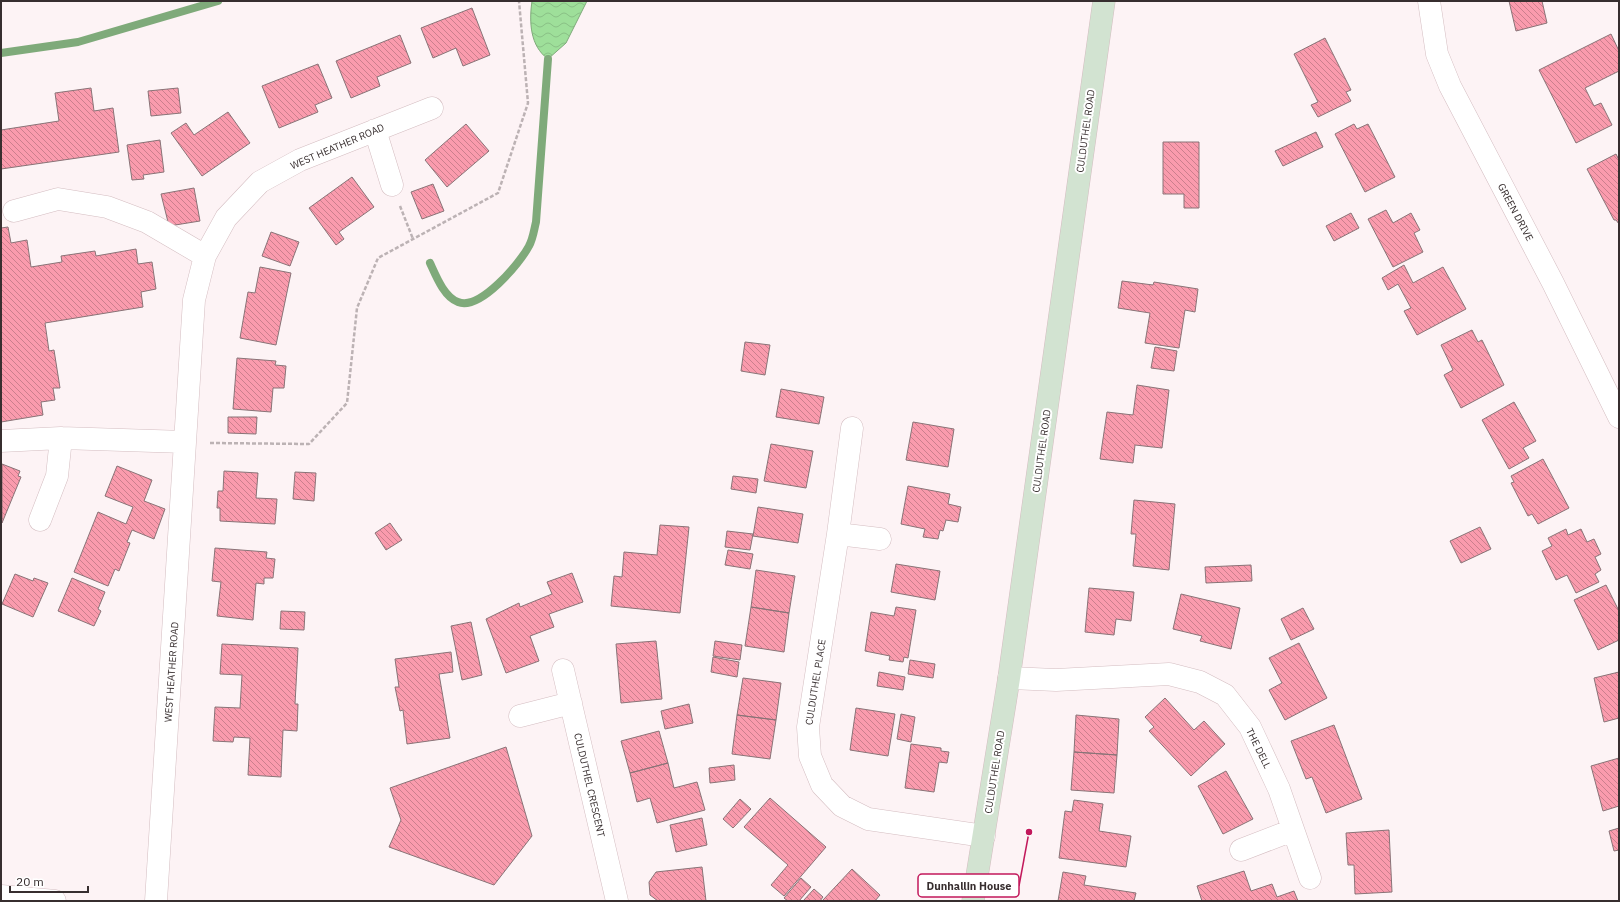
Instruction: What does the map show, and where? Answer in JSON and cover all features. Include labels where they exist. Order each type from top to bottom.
[{"type":"main road","name":"CULDUTHEL ROAD","points":[[973,901],[1009,678],[1104,1]]},
{"type":"street","name":"GREEN DRIVE","points":[[1429,1],[1437,54],[1450,86],[1553,283],[1619,417]]},
{"type":"street","name":"WEST HEATHER ROAD","points":[[156,901],[194,300],[205,256],[226,218],[260,182],[300,160],[432,108]]},
{"type":"street","points":[[375,130],[392,185]]},
{"type":"street","points":[[14,211],[58,199],[107,207],[147,222],[205,256]]},
{"type":"street","name":"CULDUTHEL PLACE","points":[[852,428],[838,534],[808,727],[810,756],[822,784],[842,806],[868,818],[984,836]]},
{"type":"street","points":[[1,441],[61,438],[185,442]]},
{"type":"street","points":[[40,520],[57,476],[61,438]]},
{"type":"street","points":[[838,534],[880,539]]},
{"type":"street","name":"CULDUTHEL CRESCENT","points":[[563,670],[617,901]]},
{"type":"street","name":"THE DELL","points":[[1009,678],[1056,680],[1169,674],[1200,682],[1225,696],[1250,727],[1279,789],[1310,878]]},
{"type":"street","points":[[520,716],[571,703]]},
{"type":"street","points":[[1241,850],[1293,830]]},
{"type":"street","points":[[1,896],[55,901]]},
{"type":"path","points":[[185,442],[309,444],[347,403],[357,308],[378,258],[498,194],[528,103],[519,1]]},
{"type":"path","points":[[392,185],[413,239]]},
{"type":"water","points":[[532,1],[587,1],[566,43],[548,59],[537,47],[532,33]]},
{"type":"building","points":[[1509,1],[1542,1],[1547,23],[1516,31]]},
{"type":"building","points":[[472,8],[490,55],[463,66],[456,48],[433,58],[421,28]]},
{"type":"building","points":[[1611,34],[1619,51],[1619,71],[1585,88],[1594,106],[1601,103],[1612,125],[1576,143],[1539,70]]},
{"type":"building","points":[[400,35],[411,63],[377,77],[380,86],[351,98],[336,61]]},
{"type":"building","points":[[1325,38],[1351,90],[1346,92],[1351,101],[1318,117],[1311,105],[1318,102],[1294,54]]},
{"type":"building","points":[[318,64],[332,98],[315,105],[318,112],[279,128],[262,86]]},
{"type":"building","points":[[91,88],[94,111],[113,108],[119,152],[1,169],[1,130],[59,121],[55,93]]},
{"type":"building","points":[[178,88],[181,113],[151,116],[148,91]]},
{"type":"building","points":[[228,112],[250,143],[202,176],[171,133],[186,123],[194,135]]},
{"type":"building","points":[[466,124],[489,151],[447,187],[425,160]]},
{"type":"building","points":[[1354,124],[1357,129],[1368,124],[1395,177],[1365,192],[1335,134]]},
{"type":"building","points":[[1316,132],[1323,147],[1283,166],[1275,151]]},
{"type":"building","points":[[160,140],[164,172],[143,175],[144,179],[132,180],[127,145]]},
{"type":"building","points":[[1163,142],[1199,142],[1199,208],[1184,208],[1184,194],[1163,194]]},
{"type":"building","points":[[1616,154],[1619,160],[1619,224],[1616,220],[1614,220],[1587,169]]},
{"type":"building","points":[[352,177],[374,207],[339,232],[344,239],[336,245],[309,208]]},
{"type":"building","points":[[433,184],[444,211],[422,219],[411,192]]},
{"type":"building","points":[[194,188],[200,221],[169,226],[161,194]]},
{"type":"building","points":[[1386,210],[1393,223],[1411,213],[1420,230],[1414,233],[1423,252],[1393,267],[1368,219]]},
{"type":"building","points":[[1351,213],[1359,228],[1334,241],[1326,226]]},
{"type":"building","points":[[8,227],[11,243],[27,240],[31,267],[62,262],[61,256],[95,251],[96,256],[136,249],[138,264],[152,262],[156,289],[141,292],[143,307],[45,323],[49,351],[54,350],[60,388],[53,388],[55,400],[41,402],[43,415],[1,422],[1,228]]},
{"type":"building","points":[[271,232],[299,242],[290,266],[262,256]]},
{"type":"building","points":[[1404,265],[1413,283],[1443,267],[1466,309],[1417,335],[1404,311],[1411,308],[1398,284],[1388,290],[1382,278]]},
{"type":"building","points":[[260,267],[291,273],[276,345],[240,338],[248,292],[255,293]]},
{"type":"building","points":[[1122,281],[1153,285],[1154,282],[1198,289],[1195,312],[1185,310],[1179,348],[1145,343],[1150,313],[1118,308]]},
{"type":"building","points":[[1472,330],[1478,342],[1482,340],[1504,385],[1461,408],[1444,375],[1453,370],[1441,345]]},
{"type":"building","points":[[745,342],[770,345],[765,375],[741,371]]},
{"type":"building","points":[[1155,347],[1177,351],[1174,371],[1151,368]]},
{"type":"building","points":[[237,358],[276,361],[275,365],[286,366],[284,388],[273,388],[271,412],[233,409]]},
{"type":"building","points":[[1137,385],[1169,390],[1162,448],[1135,445],[1133,463],[1100,459],[1107,412],[1133,415]]},
{"type":"building","points":[[781,389],[824,397],[819,424],[776,417]]},
{"type":"building","points":[[1514,402],[1536,441],[1523,448],[1529,458],[1509,469],[1482,420]]},
{"type":"building","points":[[228,417],[257,417],[256,434],[228,433]]},
{"type":"building","points":[[913,422],[954,429],[948,467],[906,460]]},
{"type":"building","points":[[771,444],[813,451],[806,488],[764,481]]},
{"type":"building","points":[[1543,459],[1569,508],[1538,524],[1532,514],[1528,516],[1511,483],[1514,482],[1511,476]]},
{"type":"building","points":[[2,464],[20,471],[18,476],[21,477],[2,523]]},
{"type":"building","points":[[117,466],[152,480],[144,501],[165,509],[154,539],[132,530],[127,542],[130,543],[119,571],[115,569],[108,586],[74,572],[98,512],[126,524],[133,507],[105,496]]},
{"type":"building","points":[[224,471],[258,473],[256,498],[277,499],[275,524],[220,521],[220,508],[217,508],[218,491],[223,491]]},
{"type":"building","points":[[295,472],[316,473],[314,501],[293,499]]},
{"type":"building","points":[[733,476],[758,479],[756,493],[731,489]]},
{"type":"building","points":[[908,486],[950,494],[948,504],[961,507],[958,522],[946,520],[943,531],[940,530],[938,539],[923,537],[925,529],[901,524]]},
{"type":"building","points":[[1134,500],[1175,504],[1169,570],[1133,566],[1136,534],[1131,534]]},
{"type":"building","points":[[758,507],[803,514],[798,543],[753,536]]},
{"type":"building","points":[[390,523],[402,540],[386,550],[375,533]]},
{"type":"building","points":[[660,525],[689,527],[680,613],[611,606],[614,576],[622,577],[624,552],[657,555]]},
{"type":"building","points":[[1480,527],[1491,549],[1461,563],[1450,541]]},
{"type":"building","points":[[1566,529],[1568,535],[1581,529],[1587,542],[1594,539],[1601,554],[1595,557],[1601,570],[1595,574],[1599,582],[1576,593],[1567,575],[1556,580],[1542,551],[1552,546],[1548,538]]},
{"type":"building","points":[[727,531],[753,534],[750,550],[725,547]]},
{"type":"building","points":[[215,548],[267,552],[266,558],[275,559],[273,578],[264,578],[264,584],[256,583],[253,620],[217,616],[221,582],[212,581]]},
{"type":"building","points":[[728,550],[753,554],[750,569],[725,565]]},
{"type":"building","points":[[896,564],[940,571],[935,600],[891,592]]},
{"type":"building","points":[[1251,565],[1252,581],[1206,583],[1205,567]]},
{"type":"building","points":[[756,570],[795,576],[789,613],[751,607]]},
{"type":"building","points":[[572,573],[583,602],[549,614],[554,627],[530,636],[539,661],[506,673],[486,619],[519,603],[520,607],[552,594],[547,582]]},
{"type":"building","points":[[15,574],[33,581],[34,578],[48,583],[33,617],[2,604]]},
{"type":"building","points":[[72,578],[105,592],[98,609],[101,611],[94,626],[58,611]]},
{"type":"building","points":[[1606,585],[1619,611],[1619,640],[1598,650],[1574,600]]},
{"type":"building","points":[[1089,588],[1134,592],[1131,621],[1116,619],[1114,635],[1085,632]]},
{"type":"building","points":[[1181,594],[1240,608],[1231,649],[1200,641],[1202,636],[1173,629]]},
{"type":"building","points":[[751,607],[789,613],[784,652],[745,646]]},
{"type":"building","points":[[896,607],[916,610],[908,658],[904,657],[903,662],[889,660],[890,656],[865,651],[871,612],[894,616]]},
{"type":"building","points":[[1303,608],[1314,629],[1291,640],[1281,619]]},
{"type":"building","points":[[281,611],[305,612],[304,630],[280,629]]},
{"type":"building","points":[[471,622],[482,675],[462,680],[451,626]]},
{"type":"building","points":[[656,641],[662,699],[621,703],[616,644]]},
{"type":"building","points":[[715,641],[742,645],[740,660],[713,656]]},
{"type":"building","points":[[1299,643],[1327,698],[1285,720],[1269,690],[1282,683],[1269,658]]},
{"type":"building","points":[[222,644],[298,648],[295,704],[298,704],[297,731],[283,730],[281,777],[248,775],[250,738],[234,737],[233,742],[213,741],[215,707],[240,708],[242,675],[220,674]]},
{"type":"building","points":[[451,652],[453,672],[439,674],[450,738],[407,744],[403,710],[400,711],[395,687],[399,687],[395,659]]},
{"type":"building","points":[[713,657],[739,662],[737,677],[711,672]]},
{"type":"building","points":[[910,660],[935,664],[933,678],[908,674]]},
{"type":"building","points":[[879,672],[905,677],[903,690],[877,686]]},
{"type":"building","points":[[1619,672],[1619,718],[1604,722],[1594,678]]},
{"type":"building","points":[[743,678],[781,683],[776,720],[737,715]]},
{"type":"building","points":[[1165,698],[1194,730],[1204,721],[1225,744],[1191,776],[1149,731],[1154,727],[1145,717]]},
{"type":"building","points":[[689,704],[693,723],[665,729],[661,711]]},
{"type":"building","points":[[856,708],[895,714],[888,756],[850,750]]},
{"type":"building","points":[[901,714],[915,717],[911,742],[897,739]]},
{"type":"building","points":[[737,715],[776,720],[770,759],[732,754]]},
{"type":"building","points":[[1076,715],[1119,719],[1117,755],[1074,752]]},
{"type":"building","points":[[1334,725],[1362,799],[1326,813],[1312,777],[1306,779],[1291,741]]},
{"type":"building","points":[[659,731],[668,763],[630,773],[621,741]]},
{"type":"building","points":[[911,744],[941,748],[941,751],[949,752],[947,763],[939,762],[934,792],[905,788]]},
{"type":"building","points":[[506,747],[532,836],[494,885],[389,847],[401,820],[390,788]]},
{"type":"building","points":[[1074,752],[1117,755],[1114,793],[1071,790]]},
{"type":"building","points":[[1619,758],[1619,806],[1603,811],[1591,766]]},
{"type":"building","points":[[668,763],[674,788],[697,782],[705,810],[657,823],[650,798],[637,802],[630,773]]},
{"type":"building","points":[[734,765],[735,780],[710,783],[709,768]]},
{"type":"building","points":[[1226,771],[1253,819],[1223,834],[1198,786]]},
{"type":"building","points":[[770,798],[826,847],[784,896],[771,885],[788,865],[744,827]]},
{"type":"building","points":[[740,799],[751,809],[733,828],[723,819]]},
{"type":"building","points":[[1074,800],[1103,804],[1099,831],[1131,836],[1126,867],[1059,858],[1065,811],[1072,812]]},
{"type":"building","points":[[702,818],[707,845],[676,852],[670,825]]},
{"type":"building","points":[[1619,828],[1619,850],[1614,851],[1609,831]]},
{"type":"building","points":[[1389,830],[1392,892],[1355,894],[1354,865],[1348,865],[1346,833]]},
{"type":"building","points":[[702,867],[706,901],[658,901],[650,895],[649,882],[656,872]]},
{"type":"building","points":[[852,869],[880,895],[875,901],[823,900]]},
{"type":"building","points":[[1244,871],[1251,891],[1272,884],[1277,897],[1294,891],[1298,901],[1202,901],[1197,886]]},
{"type":"building","points":[[1063,872],[1086,876],[1084,885],[1136,893],[1134,901],[1058,901]]},
{"type":"building","points":[[801,878],[811,887],[799,901],[788,901],[784,898]]},
{"type":"building","points":[[814,889],[823,897],[820,901],[803,901]]},
{"type":"waterway","points":[[1,53],[78,42],[218,1]]},
{"type":"waterway","points":[[430,263],[441,286],[449,296],[458,302],[467,303],[488,293],[498,284],[517,263],[529,246],[536,222],[548,59]]},
{"type":"place","name":"Dunhallin House","points":[[1029,832]]}]
